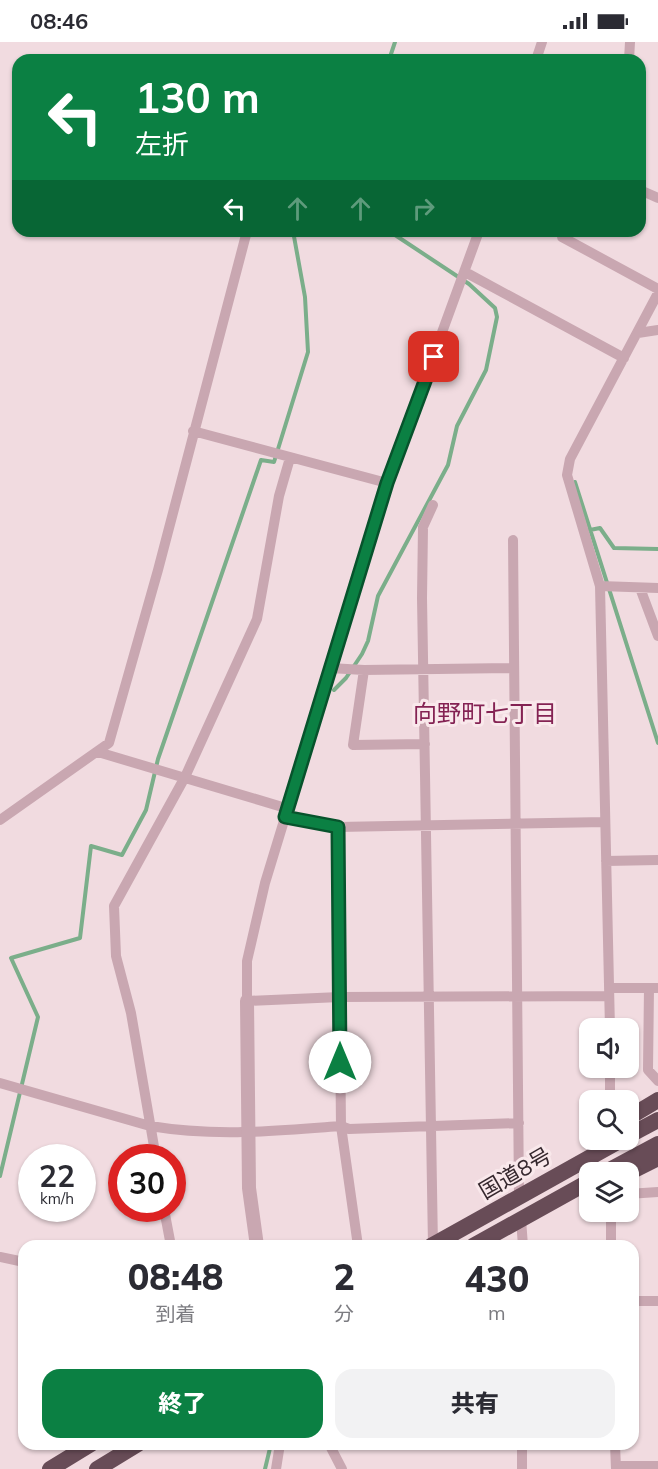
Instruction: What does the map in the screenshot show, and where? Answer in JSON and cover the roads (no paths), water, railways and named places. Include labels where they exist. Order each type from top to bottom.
[{"type":"highway","points":[[639,1111],[658,1100]]},
{"type":"highway","points":[[639,1130],[658,1120]]},
{"type":"highway","points":[[624,1162],[658,1144]]},
{"type":"highway","points":[[524,1194],[583,1150]]},
{"type":"highway","name":"国道8号","points":[[443,1240],[603,1150]]},
{"type":"highway","points":[[639,1168],[658,1158]]},
{"type":"highway","name":"国道8号","points":[[484,1240],[579,1187]]},
{"type":"highway","points":[[546,1204],[579,1193]]},
{"type":"highway","points":[[50,1469],[81,1450]]},
{"type":"highway","points":[[97,1469],[128,1450]]},
{"type":"street","points":[[0,820],[109,743],[158,570],[245,237]]},
{"type":"street","points":[[256,1240],[249,1188],[247,1134],[247,961],[265,883],[387,483],[477,237]]},
{"type":"street","points":[[562,237],[658,291],[570,459],[567,475],[600,586],[610,1018]]},
{"type":"street","points":[[465,272],[624,358]]},
{"type":"street","points":[[638,333],[658,330]]},
{"type":"street","points":[[193,431],[387,483]]},
{"type":"street","points":[[153,1144],[131,1013],[116,956],[114,906],[185,777],[257,620],[279,496],[290,458]]},
{"type":"street","points":[[432,1240],[423,527],[433,505]]},
{"type":"street","points":[[513,540],[512,668],[519,1123],[524,1194]]},
{"type":"street","points":[[600,586],[658,588]]},
{"type":"street","points":[[640,588],[658,636]]},
{"type":"street","points":[[330,668],[364,670],[512,668]]},
{"type":"street","points":[[364,670],[353,744],[425,744]]},
{"type":"street","points":[[98,752],[185,777],[287,813],[338,827],[605,822]]},
{"type":"street","points":[[338,827],[341,1126],[357,1240]]},
{"type":"street","points":[[606,861],[658,860]]},
{"type":"street","points":[[247,1001],[518,996],[653,988],[648,1070],[658,1081]]},
{"type":"street","points":[[0,1083],[150,1126],[174,1130],[247,1134],[341,1126],[349,1129],[519,1123]]},
{"type":"street","points":[[639,1193],[658,1192]]},
{"type":"street","points":[[521,1219],[522,1240]]},
{"type":"street","points":[[166,1222],[170,1240]]},
{"type":"street","points":[[611,1222],[612,1240]]},
{"type":"street","points":[[0,1257],[18,1262]]},
{"type":"street","points":[[639,1301],[658,1301]]},
{"type":"street","points":[[276,1469],[279,1450]]},
{"type":"street","points":[[332,1450],[342,1469]]},
{"type":"street","points":[[522,1450],[522,1469]]},
{"type":"street","points":[[615,1450],[616,1468],[658,1466]]},
{"type":"waterway","points":[[391,54],[395,42]]},
{"type":"waterway","points":[[0,1176],[38,1017],[11,958],[80,938],[91,846],[122,855],[146,810],[158,759],[261,460],[274,462],[308,352],[305,297],[294,237]]},
{"type":"waterway","points":[[334,690],[346,678],[362,654],[368,641],[378,596],[448,465],[457,426],[486,370],[497,317],[495,308],[469,284],[398,237]]},
{"type":"waterway","points":[[575,482],[658,743]]},
{"type":"waterway","points":[[590,530],[600,528],[614,548],[658,549]]},
{"type":"waterway","points":[[265,1469],[270,1450]]},
{"type":"district","name":"向野町七丁目","points":[[485,713]]}]
